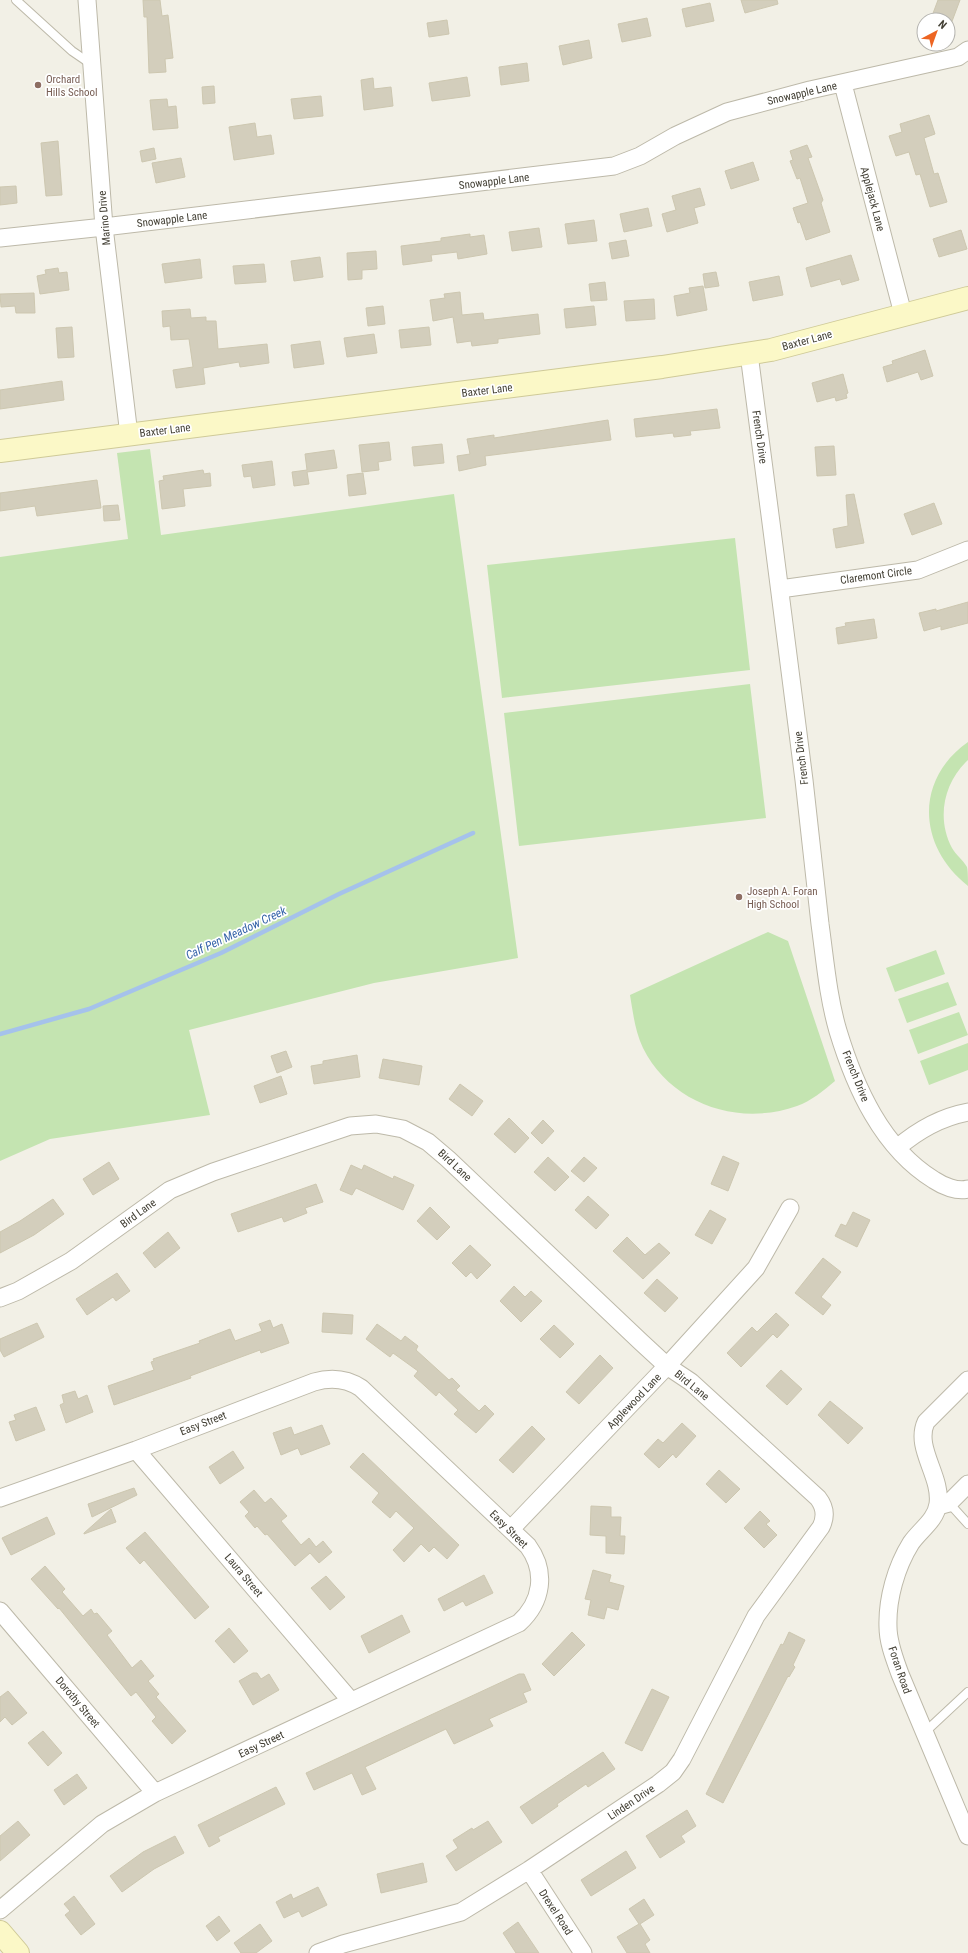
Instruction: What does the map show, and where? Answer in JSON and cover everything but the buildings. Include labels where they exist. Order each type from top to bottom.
[{"type":"street","name":"Marino Drive","points":[[87,0],[104,227],[129,435]]},
{"type":"street","name":"Snowapple Lane","points":[[0,238],[614,166],[640,156],[675,136],[728,112],[810,90],[843,84],[958,57],[968,50]]},
{"type":"street","name":"Applejack Lane","points":[[843,84],[903,314]]},
{"type":"street","name":"Baxter Lane","points":[[0,451],[662,367],[748,354],[968,298]]},
{"type":"street","name":"French Drive","points":[[748,354],[780,589],[826,976],[834,1015],[857,1083],[879,1125],[910,1163],[940,1184],[953,1188],[968,1189]]},
{"type":"street","name":"Claremont Circle","points":[[780,589],[918,570],[968,550]]},
{"type":"street","points":[[897,1148],[915,1132],[944,1119],[968,1112]]},
{"type":"street","name":"Bird Lane","points":[[0,1298],[18,1291],[71,1262],[170,1190],[213,1172],[350,1126],[376,1124],[403,1129],[428,1142],[448,1159],[668,1366],[691,1382],[818,1498],[823,1505],[824,1514]]},
{"type":"street","name":"Applewood Lane","points":[[511,1529],[668,1366],[756,1268],[790,1208]]},
{"type":"street","name":"Easy Street","points":[[0,1498],[136,1450],[314,1382],[340,1379],[354,1383],[361,1388],[511,1529],[532,1552],[538,1566],[538,1592],[532,1610],[519,1623],[155,1793],[102,1824],[0,1910]]},
{"type":"street","points":[[943,1504],[923,1440],[923,1429],[926,1422],[968,1380]]},
{"type":"street","name":"Laura Street","points":[[136,1450],[351,1701]]},
{"type":"street","name":"Foran Road","points":[[968,1484],[943,1504],[934,1517],[912,1542],[902,1560],[894,1583],[888,1628],[891,1648],[900,1674],[968,1836]]},
{"type":"street","name":"Linden Drive","points":[[318,1953],[346,1948],[461,1912],[529,1870],[658,1784],[673,1772],[682,1759],[756,1616],[821,1527],[824,1514]]},
{"type":"street","name":"Dorothy Street","points":[[0,1611],[155,1793]]},
{"type":"street","name":"Drexel Road","points":[[529,1870],[583,1953]]},
{"type":"street","points":[[0,1932],[18,1953]]},
{"type":"lane","points":[[16,0],[72,51],[92,64]]},
{"type":"lane","points":[[943,1504],[968,1524]]},
{"type":"lane","points":[[924,1733],[968,1692]]},
{"type":"green space","points":[[150,449],[161,535],[454,494],[518,958],[374,983],[189,1030],[210,1115],[50,1139],[0,1161],[0,557],[128,539],[117,453]]},
{"type":"green space","points":[[735,538],[750,670],[502,698],[487,565]]},
{"type":"green space","points":[[750,684],[766,818],[519,846],[504,713]]},
{"type":"green space","points":[[968,742],[968,760],[953,779],[948,790],[945,801],[944,825],[952,848],[967,867],[968,886],[951,870],[939,852],[932,833],[929,814],[931,794],[938,775],[950,757]]},
{"type":"green space","points":[[768,932],[788,941],[835,1081],[807,1101],[797,1106],[775,1112],[752,1114],[730,1112],[708,1106],[688,1096],[671,1084],[655,1067],[640,1042],[630,995]]},
{"type":"green space","points":[[936,950],[945,974],[895,992],[886,968]]},
{"type":"green space","points":[[948,982],[957,1005],[907,1023],[898,999]]},
{"type":"green space","points":[[959,1012],[968,1035],[918,1054],[909,1030]]},
{"type":"green space","points":[[968,1043],[968,1070],[929,1085],[920,1061]]},
{"type":"waterway","name":"Calf Pen Meadow Creek","points":[[0,1034],[89,1009],[221,953],[339,894],[473,833]]},
{"type":"place","name":"Orchard Hills School","points":[[38,85]]},
{"type":"place","name":"Joseph A. Foran High School","points":[[739,897]]}]
